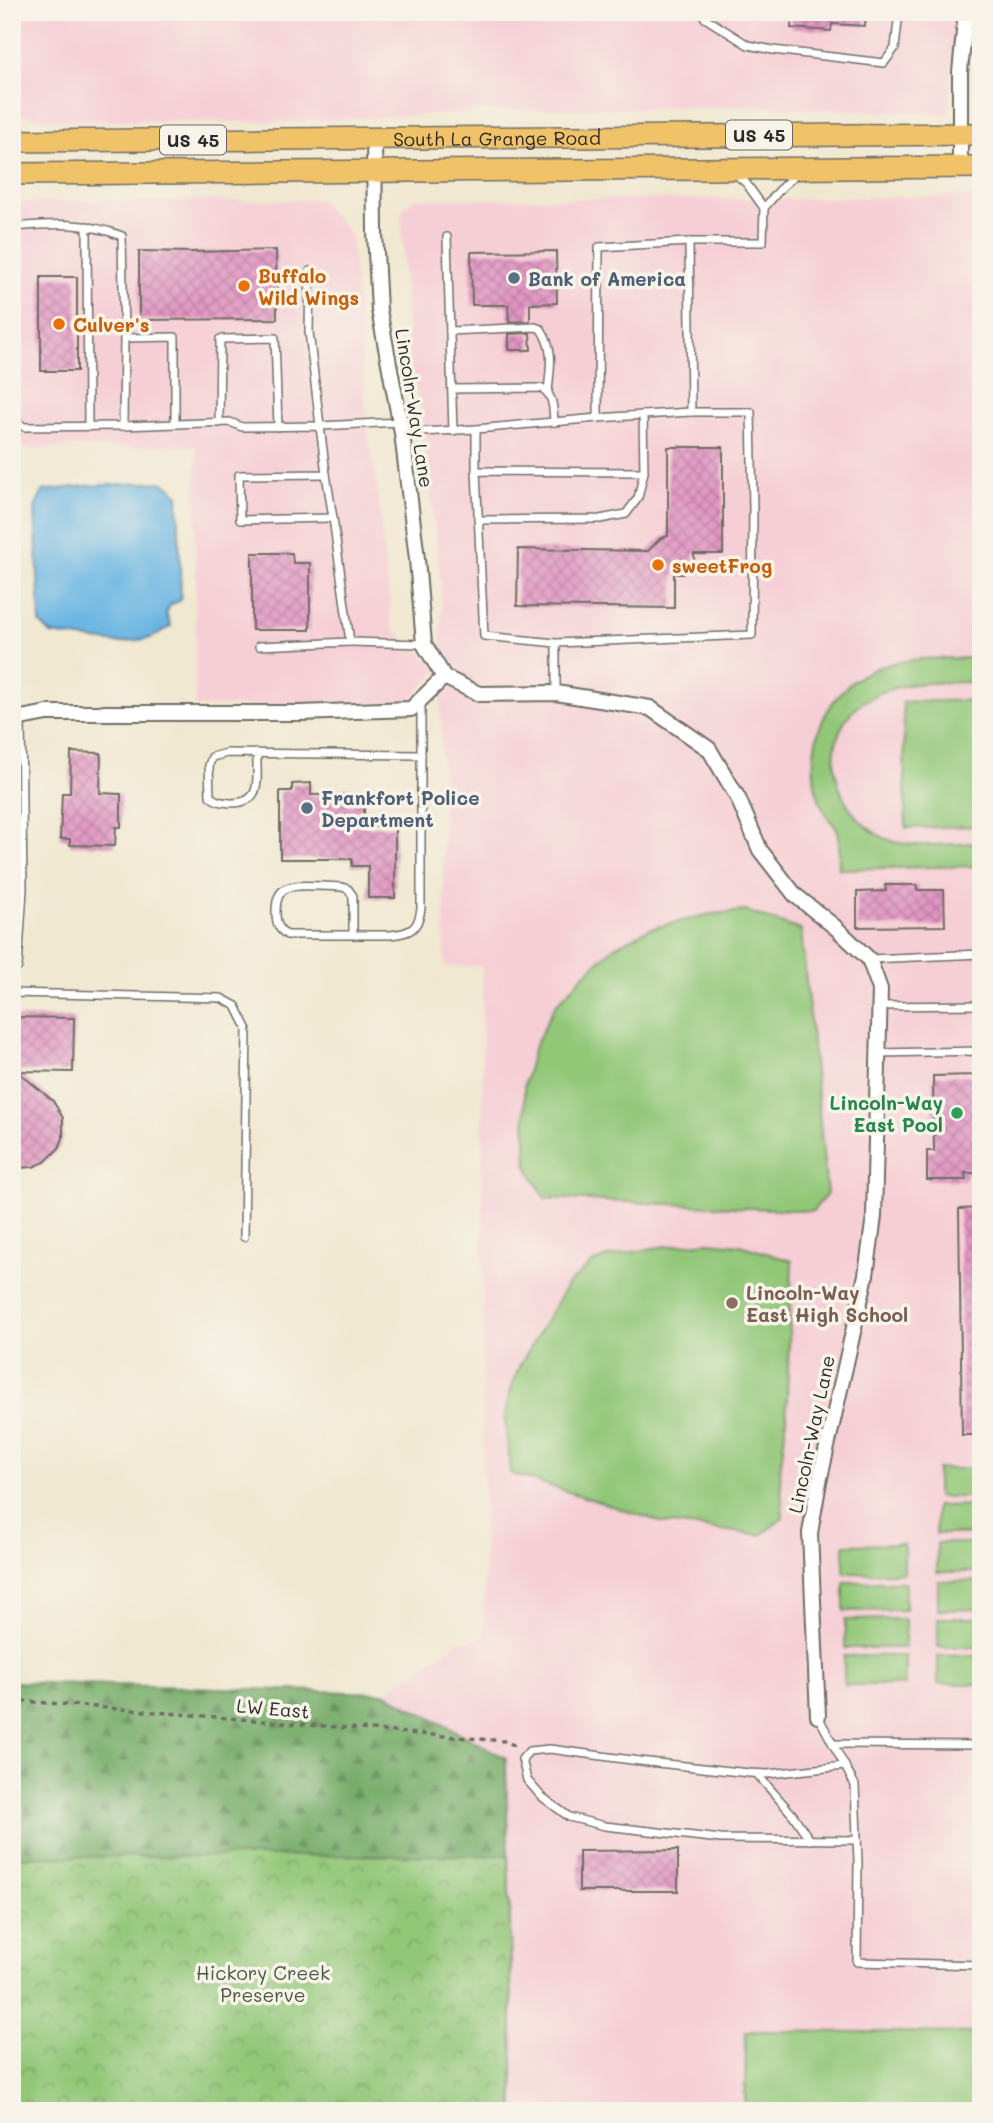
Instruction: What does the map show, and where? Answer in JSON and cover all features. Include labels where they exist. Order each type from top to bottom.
[{"type":"main road","name":"South La Grange Road","points":[[12,141],[981,134]]},
{"type":"main road","name":"South La Grange Road","points":[[12,174],[970,167]]},
{"type":"street","points":[[965,12],[959,134],[970,167]]},
{"type":"street","name":"Lincoln-Way Lane","points":[[374,139],[379,310],[401,427],[424,644],[444,677],[479,694],[556,693],[650,708],[709,749],[738,798],[761,850],[796,895],[869,959],[880,989],[874,1216],[866,1275],[810,1533],[818,1716]]},
{"type":"street","points":[[21,718],[47,713],[300,713],[411,709],[444,677]]},
{"type":"lane","points":[[708,12],[705,18],[748,45],[884,63],[895,48],[899,12]]},
{"type":"lane","points":[[764,208],[783,186],[804,168]]},
{"type":"lane","points":[[598,418],[599,247],[689,242],[764,242],[764,208],[746,183],[730,169]]},
{"type":"lane","points":[[12,227],[57,224],[87,226],[122,236],[123,426]]},
{"type":"lane","points":[[87,226],[88,427]]},
{"type":"lane","points":[[447,237],[453,431]]},
{"type":"lane","points":[[689,242],[691,412]]},
{"type":"lane","points":[[310,271],[309,332],[350,642]]},
{"type":"lane","points":[[450,331],[535,327],[541,329],[549,341],[551,351],[548,392],[552,401],[554,422]]},
{"type":"lane","points":[[124,338],[175,337],[175,424]]},
{"type":"lane","points":[[219,423],[220,339],[275,338],[278,426]]},
{"type":"lane","points":[[452,389],[542,388],[548,392]]},
{"type":"lane","points":[[12,418],[24,427],[230,422],[242,427],[401,427],[453,431],[598,418],[643,415],[751,412],[752,635],[556,643],[484,636],[476,429]]},
{"type":"lane","points":[[478,520],[600,519],[626,514],[638,498],[644,472],[643,415]]},
{"type":"lane","points":[[476,471],[644,472]]},
{"type":"lane","points":[[327,474],[239,475],[240,520],[333,518]]},
{"type":"lane","points":[[259,646],[350,642],[424,644]]},
{"type":"lane","points":[[556,643],[556,693]]},
{"type":"lane","points":[[352,934],[353,896],[348,888],[298,887],[287,888],[279,894],[276,920],[279,930],[287,935],[403,934],[413,929],[419,921],[421,700]]},
{"type":"lane","points":[[12,971],[18,967],[23,890],[21,718]]},
{"type":"lane","points":[[257,753],[255,793],[251,800],[244,803],[222,802],[210,796],[209,765],[212,757],[227,753],[257,753],[421,755]]},
{"type":"lane","points":[[869,959],[981,954]]},
{"type":"lane","points":[[12,993],[221,998],[236,1006],[247,1028],[244,1237]]},
{"type":"lane","points":[[879,1006],[981,1005]]},
{"type":"lane","points":[[878,1053],[981,1051]]},
{"type":"lane","points":[[818,1716],[855,1785],[857,1962],[981,1965]]},
{"type":"lane","points":[[833,1744],[981,1745]]},
{"type":"lane","points":[[845,1766],[757,1774],[550,1749],[529,1751],[523,1759],[527,1780],[541,1796],[569,1817],[605,1826],[721,1839],[857,1840]]},
{"type":"lane","points":[[757,1774],[793,1815],[810,1840]]},
{"type":"path","name":"LW East","points":[[12,1700],[504,1741],[529,1751]]},
{"type":"shaded area","points":[[12,12],[954,12],[949,114],[739,106],[515,110],[283,122],[63,120],[12,115]]},
{"type":"shaded area","name":"Lincoln-Way East High School","points":[[981,196],[981,2111],[514,2111],[506,1758],[384,1693],[460,1641],[484,1638],[482,966],[445,967],[440,670],[407,703],[195,707],[196,446],[12,448],[12,202],[319,200],[351,235],[369,441],[376,476],[392,628],[440,668],[442,598],[422,411],[409,373],[401,211],[414,199]]},
{"type":"green space","points":[[981,658],[981,682],[906,685],[892,688],[865,701],[848,717],[838,736],[835,757],[837,779],[845,799],[857,818],[874,832],[904,844],[981,843],[981,866],[839,869],[838,831],[826,815],[815,784],[816,744],[829,709],[840,693],[854,681],[890,664],[924,659]]},
{"type":"green space","points":[[981,700],[981,826],[906,828],[903,702]]},
{"type":"green space","points":[[745,911],[801,930],[827,1194],[813,1211],[545,1198],[527,1166],[524,1087],[533,1050],[554,1007],[614,947],[649,929],[711,914]]},
{"type":"green space","points":[[708,1242],[740,1245],[792,1261],[786,1425],[780,1471],[783,1518],[761,1535],[664,1523],[510,1473],[505,1418],[509,1396],[519,1367],[567,1285],[592,1263],[607,1257],[659,1247]]},
{"type":"green space","points":[[937,1469],[981,1469],[981,1497],[937,1497]]},
{"type":"green space","points":[[981,1505],[981,1534],[936,1534],[936,1506]]},
{"type":"green space","points":[[937,1543],[981,1543],[981,1572],[937,1572]]},
{"type":"green space","points":[[904,1544],[904,1573],[844,1573],[844,1545]]},
{"type":"green space","points":[[938,1581],[981,1581],[981,1609],[938,1610]]},
{"type":"green space","points":[[844,1582],[905,1582],[905,1610],[844,1611]]},
{"type":"green space","points":[[938,1618],[981,1618],[981,1647],[938,1647]]},
{"type":"green space","points":[[905,1619],[905,1648],[845,1648],[845,1620]]},
{"type":"green space","points":[[981,1655],[981,1684],[938,1684],[938,1656]]},
{"type":"green space","points":[[844,1656],[905,1656],[905,1685],[844,1685]]},
{"type":"green space","name":"Hickory Creek Preserve","points":[[12,1660],[14,1682],[384,1693],[506,1758],[514,2111],[12,2111]]},
{"type":"green space","name":"Hickory Creek Preserve","points":[[508,1855],[514,2111],[12,2111],[12,1857]]},
{"type":"green space","points":[[746,2031],[981,2033],[981,2111],[745,2111]]},
{"type":"water","points":[[161,482],[170,486],[178,495],[181,600],[170,605],[166,614],[171,626],[151,638],[118,643],[51,634],[40,623],[35,508],[43,491]]},
{"type":"building","points":[[792,12],[866,12],[865,26],[832,24],[831,31],[791,28]]},
{"type":"building","points":[[276,250],[277,319],[139,320],[139,251]]},
{"type":"building","name":"Bank of America","points":[[556,251],[557,303],[530,304],[530,321],[509,322],[508,305],[472,305],[471,252]]},
{"type":"building","name":"Culver's","points":[[41,277],[77,277],[77,371],[41,371]]},
{"type":"building","points":[[530,333],[531,350],[509,350],[509,334]]},
{"type":"building","points":[[668,447],[723,447],[723,554],[694,554],[694,564],[683,574],[674,574],[674,608],[517,606],[518,549],[648,551],[661,538],[668,536]]},
{"type":"building","points":[[252,553],[292,553],[293,563],[310,563],[310,630],[252,630]]},
{"type":"building","points":[[71,752],[101,753],[100,793],[121,794],[121,827],[116,827],[115,846],[70,845],[70,839],[60,839],[62,793],[70,793]]},
{"type":"building","points":[[311,783],[311,795],[364,794],[364,826],[395,826],[395,898],[368,898],[368,866],[352,866],[352,859],[280,859],[280,791],[292,791],[292,784]]},
{"type":"building","points":[[885,885],[917,885],[917,890],[944,890],[945,926],[857,927],[857,892],[886,891]]},
{"type":"building","points":[[12,1017],[74,1018],[73,1072],[17,1071],[53,1101],[63,1118],[63,1138],[59,1148],[45,1162],[33,1167],[12,1166]]},
{"type":"building","name":"Lincoln-Way East Pool","points":[[981,1075],[981,1173],[965,1173],[966,1180],[927,1180],[927,1151],[934,1151],[933,1076]]},
{"type":"building","name":"Lincoln-Way East High School","points":[[981,1208],[981,1435],[962,1435],[959,1209]]},
{"type":"building","points":[[678,1850],[678,1891],[579,1891],[579,1851]]},
{"type":"place","name":"Bank of America","points":[[514,278]]},
{"type":"place","name":"Buffalo Wild Wings","points":[[244,286]]},
{"type":"place","name":"Culver's","points":[[59,324]]},
{"type":"place","name":"sweetFrog","points":[[658,565]]},
{"type":"place","name":"Frankfort Police Department","points":[[307,808]]},
{"type":"place","name":"Lincoln-Way East Pool","points":[[957,1113]]},
{"type":"place","name":"Lincoln-Way East High School","points":[[732,1303]]}]
